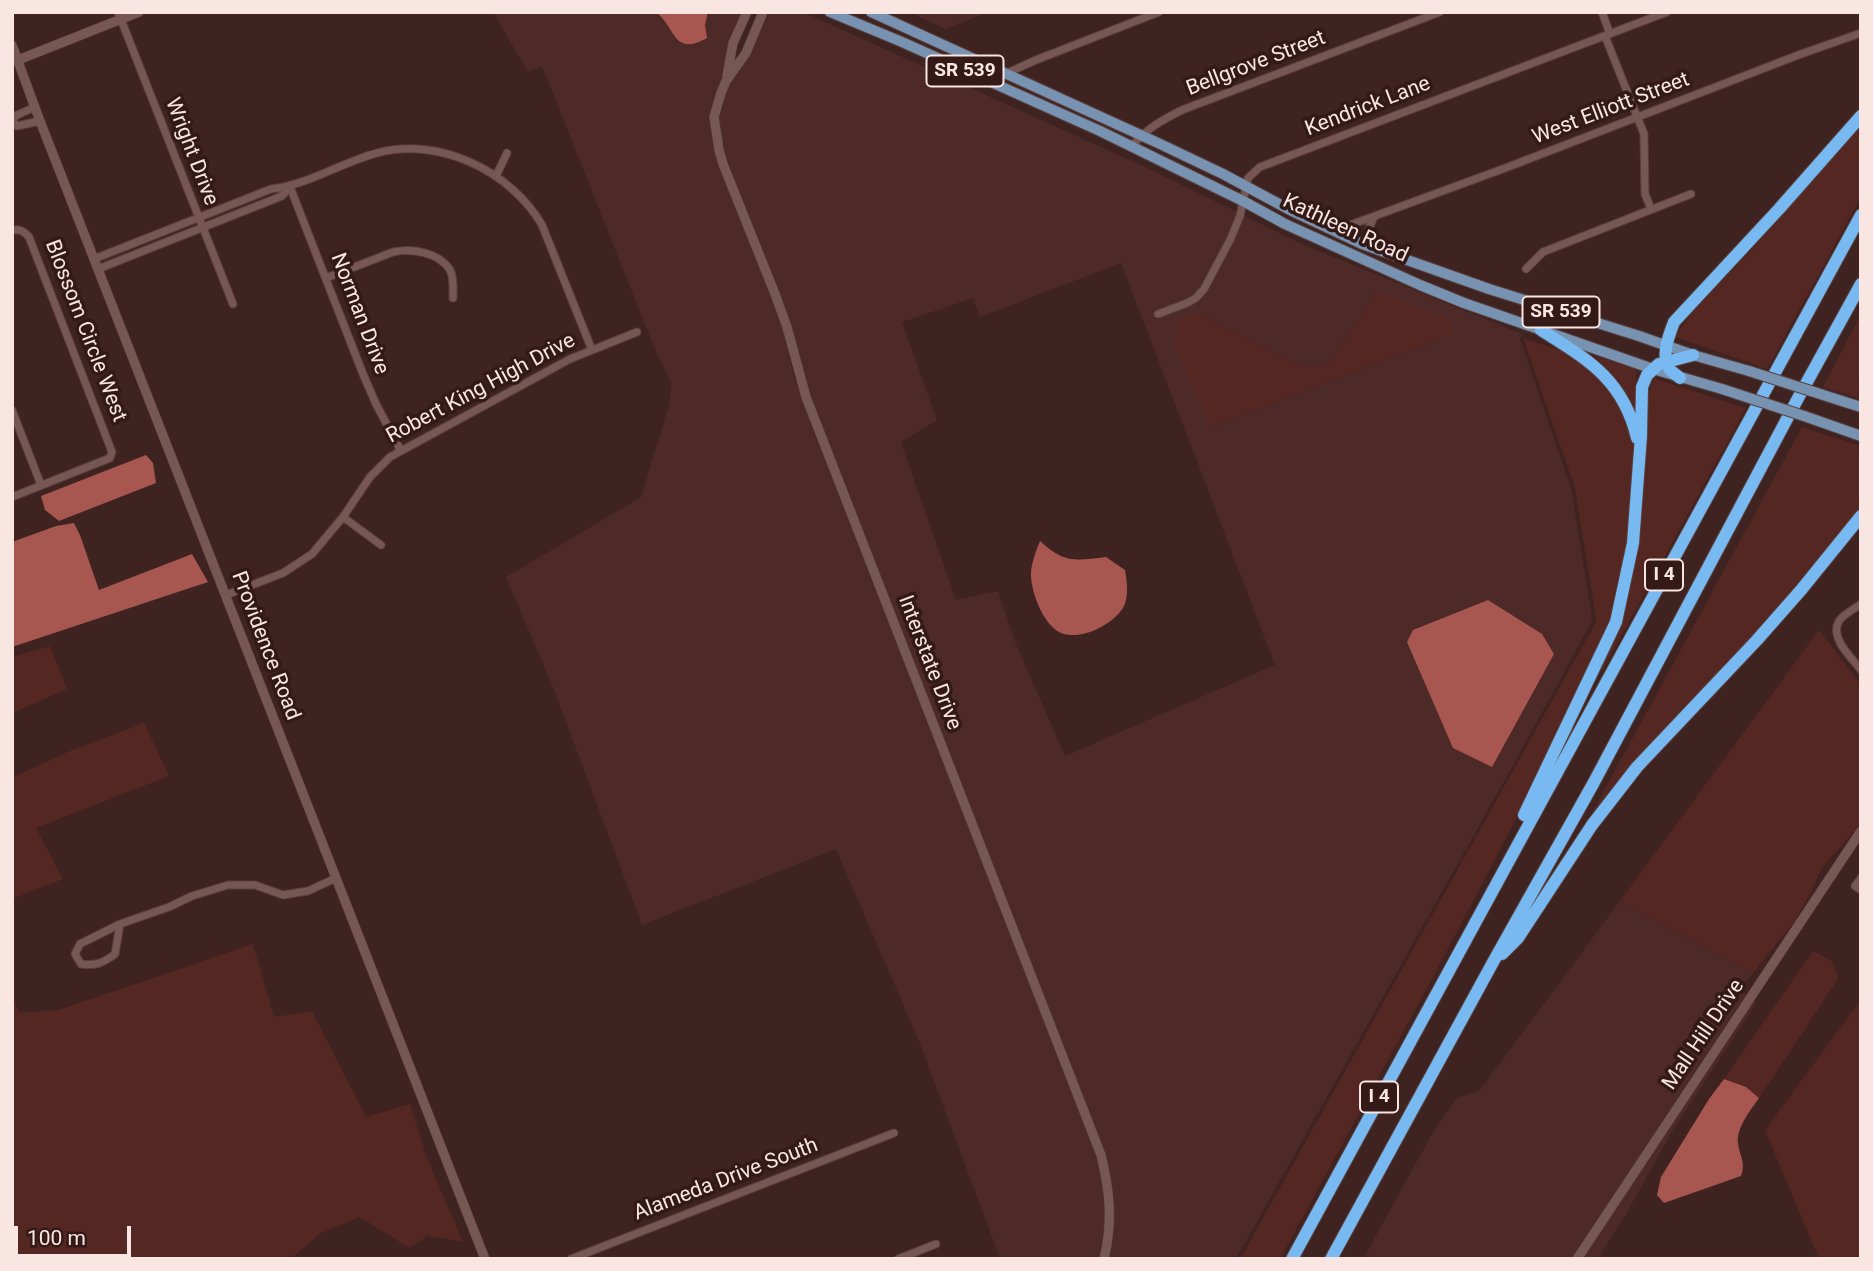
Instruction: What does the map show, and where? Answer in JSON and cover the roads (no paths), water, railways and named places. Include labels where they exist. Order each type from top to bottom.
[{"type":"highway","points":[[1680,377],[1670,370],[1666,361],[1667,345],[1674,322],[1861,116]]},
{"type":"highway","name":"I 4","points":[[1292,1259],[1861,215]]},
{"type":"highway","name":"I 4","points":[[1331,1259],[1600,772],[1861,284]]},
{"type":"highway","points":[[1541,330],[1583,357],[1615,388],[1632,421],[1640,452]]},
{"type":"highway","points":[[1467,935],[1616,622],[1633,543],[1642,387],[1653,369],[1666,361],[1693,355]]},
{"type":"highway","points":[[1492,964],[1518,938],[1592,825],[1637,767],[1757,640],[1861,516]]},
{"type":"main road","name":"Kathleen Road","points":[[830,12],[1132,146],[1285,224],[1464,303],[1653,369],[1722,389],[1861,436]]},
{"type":"main road","name":"Kathleen Road","points":[[872,12],[1141,135],[1368,247],[1489,289],[1861,407]]},
{"type":"street","points":[[15,61],[120,16],[139,12]]},
{"type":"street","name":"Interstate Drive","points":[[747,12],[733,43],[726,81],[715,117],[723,164],[775,293],[806,397],[1101,1155],[1110,1210],[1104,1259]]},
{"type":"street","name":"Interstate Drive","points":[[726,81],[746,53],[763,12]]},
{"type":"street","points":[[1007,74],[1159,12]]},
{"type":"street","name":"Bellgrove Street","points":[[1132,146],[1157,122],[1182,110],[1440,12]]},
{"type":"street","points":[[1602,12],[1645,142],[1645,194],[1651,209]]},
{"type":"street","name":"Kendrick Lane","points":[[1246,187],[1248,178],[1260,167],[1667,12]]},
{"type":"street","name":"Wright Drive","points":[[120,16],[233,304]]},
{"type":"street","name":"West Elliott Street","points":[[1333,231],[1861,33]]},
{"type":"street","name":"Providence Road","points":[[12,45],[15,61],[485,1259]]},
{"type":"street","points":[[35,107],[17,115],[12,121],[17,126],[40,121]]},
{"type":"street","points":[[94,259],[271,189],[290,187],[376,153],[409,149],[429,150],[449,155],[496,176],[514,189],[533,210],[542,225],[592,350]]},
{"type":"street","points":[[496,176],[506,153]]},
{"type":"street","points":[[98,269],[282,196],[290,187]]},
{"type":"street","name":"Norman Drive","points":[[290,187],[372,394],[401,451]]},
{"type":"street","points":[[1158,314],[1196,298],[1204,289],[1240,216],[1246,187]]},
{"type":"street","points":[[1526,269],[1543,251],[1691,194]]},
{"type":"street","points":[[1368,247],[1369,228],[1374,217]]},
{"type":"street","name":"Blossom Circle West","points":[[12,230],[19,229],[29,237],[112,452],[110,458],[41,485]]},
{"type":"street","points":[[326,278],[393,252],[417,251],[430,255],[449,268],[452,274],[453,298]]},
{"type":"street","name":"Robert King High Drive","points":[[226,595],[296,566],[317,549],[370,477],[390,457],[547,372],[637,332]]},
{"type":"street","points":[[12,410],[41,485],[12,497]]},
{"type":"street","points":[[343,517],[381,545]]},
{"type":"street","points":[[1861,604],[1840,620],[1836,630],[1838,639],[1861,670]]},
{"type":"street","name":"Mall Hill Drive","points":[[1577,1259],[1861,831]]},
{"type":"street","points":[[120,924],[115,954],[105,962],[81,964],[75,954],[80,944],[120,924],[192,896],[228,885],[255,885],[283,894],[308,891],[336,878]]},
{"type":"street","points":[[1861,878],[1855,886],[1861,890]]},
{"type":"street","name":"Alameda Drive South","points":[[571,1259],[894,1133]]},
{"type":"street","points":[[898,1259],[936,1244]]}]
